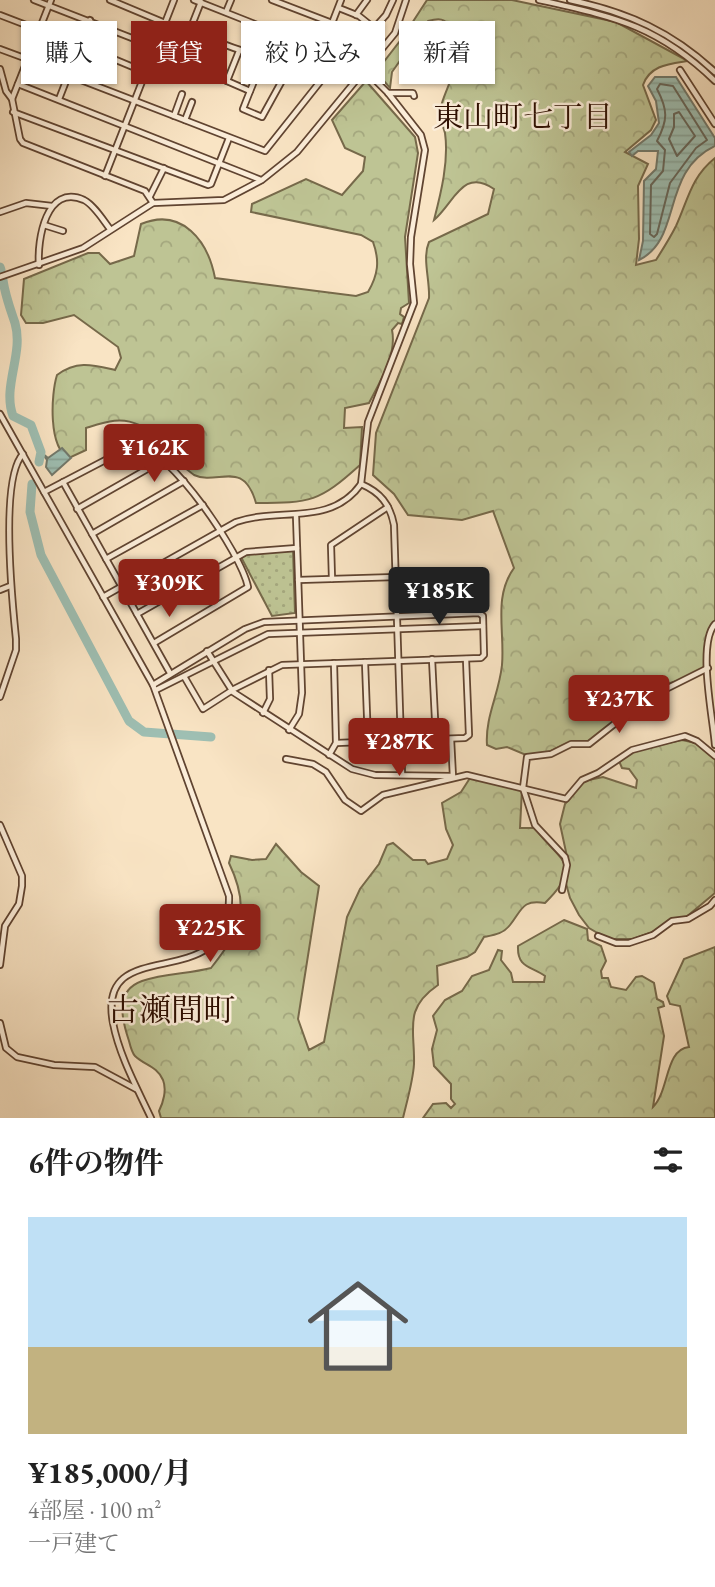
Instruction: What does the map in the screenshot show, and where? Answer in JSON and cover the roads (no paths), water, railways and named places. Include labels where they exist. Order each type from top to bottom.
[{"type":"street","points":[[34,0],[49,3],[131,37]]},
{"type":"street","points":[[110,0],[160,21]]},
{"type":"street","points":[[166,21],[174,0]]},
{"type":"street","points":[[194,0],[248,21]]},
{"type":"street","points":[[226,12],[230,0]]},
{"type":"street","points":[[272,0],[327,21]]},
{"type":"street","points":[[333,21],[341,0]]},
{"type":"street","points":[[356,15],[367,0]]},
{"type":"street","points":[[380,21],[393,0]]},
{"type":"street","points":[[385,46],[396,33],[406,0]]},
{"type":"street","points":[[539,0],[606,15],[641,27],[675,47],[715,81]]},
{"type":"street","points":[[570,0],[640,19],[681,43],[715,72]]},
{"type":"street","points":[[194,21],[201,2]]},
{"type":"street","points":[[42,21],[49,3]]},
{"type":"street","points":[[339,8],[364,21]]},
{"type":"street","points":[[0,15],[21,23]]},
{"type":"street","points":[[227,46],[239,51],[227,81],[250,91]]},
{"type":"street","points":[[0,49],[21,57]]},
{"type":"street","points":[[0,69],[7,95],[12,99]]},
{"type":"street","points":[[680,70],[715,124]]},
{"type":"street","points":[[21,75],[12,99],[12,112],[23,143],[150,196],[153,203]]},
{"type":"street","points":[[18,83],[261,180]]},
{"type":"street","points":[[59,99],[65,84]]},
{"type":"street","points":[[91,84],[265,151],[318,84]]},
{"type":"street","points":[[105,176],[141,84]]},
{"type":"street","points":[[253,84],[243,109],[262,117],[280,84]]},
{"type":"street","points":[[0,276],[40,265],[83,248],[153,203],[224,201],[261,180],[297,152],[353,84]]},
{"type":"street","points":[[103,597],[218,531],[250,518],[296,516],[331,507],[361,484],[368,422],[414,303],[411,237],[425,150],[421,135],[379,84]]},
{"type":"street","points":[[388,93],[413,93],[414,96]]},
{"type":"street","points":[[174,116],[182,94]]},
{"type":"street","points":[[185,120],[192,102]]},
{"type":"street","points":[[12,112],[210,185],[229,138]]},
{"type":"street","points":[[150,196],[164,168]]},
{"type":"street","points":[[0,212],[26,203],[52,206],[64,199],[80,199],[88,202],[110,229]]},
{"type":"street","points":[[40,265],[38,251],[52,206]]},
{"type":"street","points":[[44,225],[63,231]]},
{"type":"street","points":[[0,414],[155,687],[224,879],[229,910],[221,935],[209,950],[190,959],[140,968],[123,978],[115,992],[113,1024],[151,1118]]},
{"type":"street","points":[[44,492],[132,444],[147,447],[163,460],[203,505],[249,585],[247,589],[154,643]]},
{"type":"street","points":[[0,697],[16,650],[5,552],[6,490],[12,465],[23,454]]},
{"type":"street","points":[[78,509],[163,460]]},
{"type":"street","points":[[92,534],[184,481]]},
{"type":"street","points":[[63,482],[170,673]]},
{"type":"street","points":[[361,484],[376,491],[388,507],[394,525],[402,775]]},
{"type":"street","points":[[106,559],[203,505]]},
{"type":"street","points":[[332,579],[331,545],[388,507]]},
{"type":"street","points":[[289,730],[301,708],[296,516]]},
{"type":"street","points":[[137,614],[254,549],[297,548]]},
{"type":"street","points":[[298,580],[396,577]]},
{"type":"street","points":[[0,590],[10,586]]},
{"type":"street","points":[[155,687],[170,673],[259,623],[299,619],[479,613],[483,626],[483,657],[301,664],[269,670],[203,709],[185,678]]},
{"type":"street","points":[[715,624],[710,630],[707,688],[715,745]]},
{"type":"street","points":[[155,687],[185,678],[261,636],[299,631],[483,626]]},
{"type":"street","points":[[207,651],[233,692],[329,755],[363,773],[453,777],[475,775],[569,798],[582,780],[598,774],[632,750],[685,736],[698,741],[715,757]]},
{"type":"street","points":[[432,659],[436,740]]},
{"type":"street","points":[[336,743],[465,738],[469,735],[466,659]]},
{"type":"street","points":[[365,662],[368,742]]},
{"type":"street","points":[[329,755],[336,743],[334,663]]},
{"type":"street","points":[[562,890],[565,857],[535,825],[523,788],[527,757],[551,754],[571,744],[589,744],[646,699],[708,668]]},
{"type":"street","points":[[263,713],[271,699],[269,670]]},
{"type":"street","points":[[451,739],[453,777]]},
{"type":"street","points":[[286,759],[313,764],[326,772],[345,800],[360,811],[383,795],[453,777]]},
{"type":"street","points":[[0,825],[22,876],[19,904],[5,926],[0,965]]},
{"type":"street","points":[[598,936],[616,943],[629,943],[653,935],[672,921],[688,919],[715,900]]},
{"type":"street","points":[[0,1023],[6,1048],[16,1057],[54,1065],[95,1067],[138,1090]]},
{"type":"water","points":[[655,77],[676,77],[715,138],[715,146],[698,158],[686,172],[662,237],[653,250],[639,260],[643,241],[644,181],[656,169],[658,151],[638,151],[632,156],[629,152],[651,135],[659,123],[656,101],[648,86]]},
{"type":"water","points":[[62,448],[71,458],[52,475],[46,467],[47,460],[42,453],[48,458]]},
{"type":"waterway","points":[[3,280],[17,335],[10,405],[13,416],[31,425],[41,452],[39,462]]},
{"type":"waterway","points":[[32,484],[30,512],[41,555],[129,721],[144,732],[211,737]]},
{"type":"district","name":"東山町七丁目","points":[[523,116]]},
{"type":"district","name":"古瀬間町","points":[[171,1010]]}]
